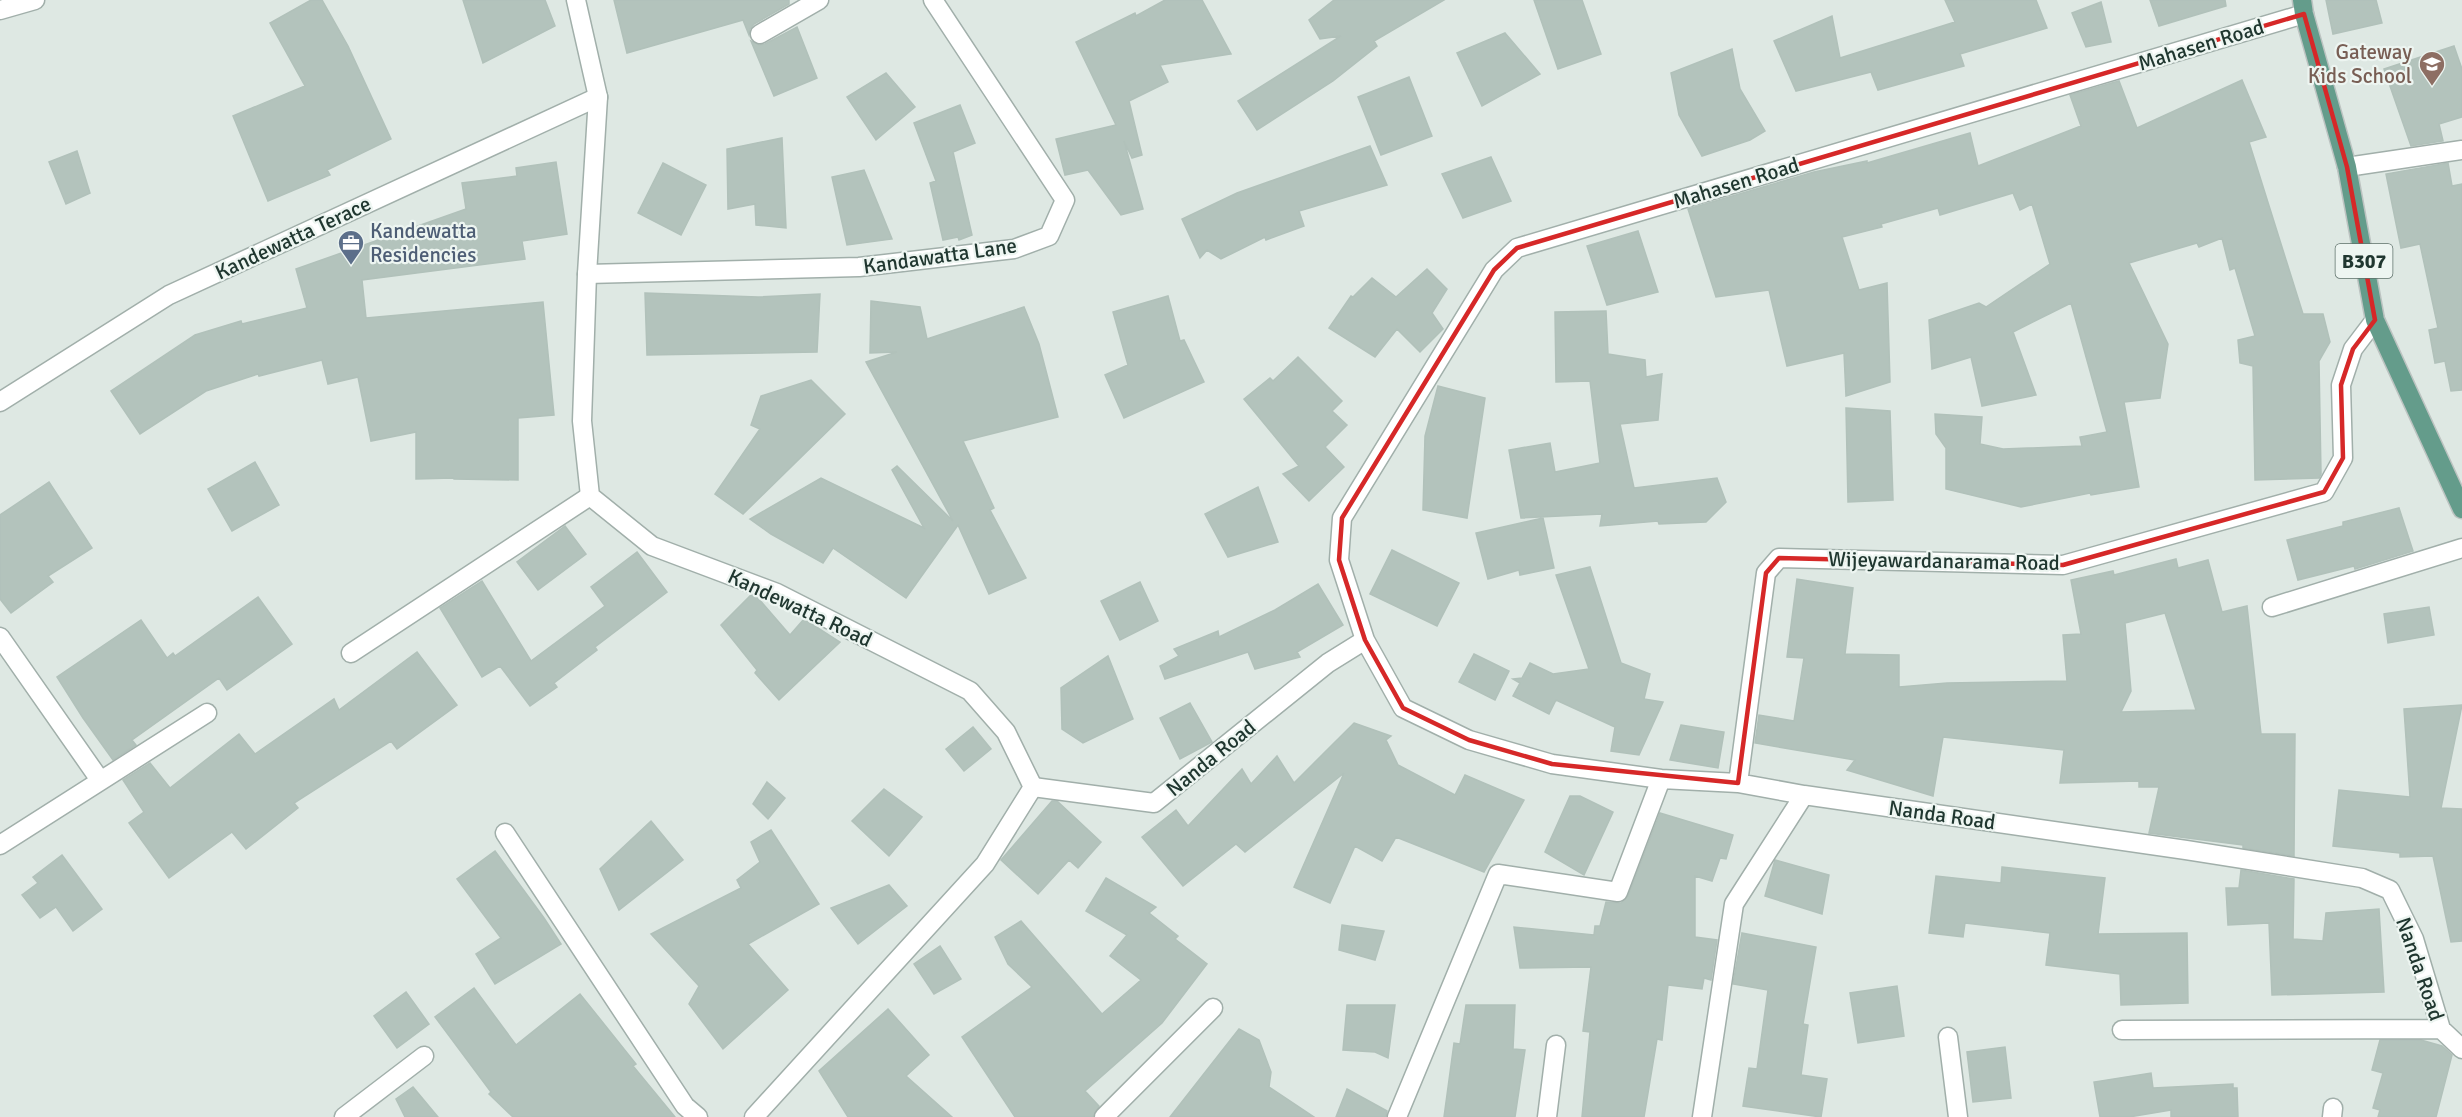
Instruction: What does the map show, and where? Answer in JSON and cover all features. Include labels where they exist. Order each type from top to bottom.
[{"type":"main road","name":"B307","points":[[2303,7],[2347,167],[2375,320],[2462,509]]},
{"type":"street","points":[[0,10],[35,0]]},
{"type":"street","points":[[351,653],[590,496],[582,421],[587,274],[598,97],[576,0]]},
{"type":"street","points":[[760,34],[819,0]]},
{"type":"street","name":"Kandawatta Lane","points":[[587,274],[859,267],[1014,249],[1049,236],[1065,200],[933,0]]},
{"type":"street","name":"Mahasen Road","points":[[1339,560],[1342,518],[1494,270],[1517,248],[2303,7]]},
{"type":"street","name":"Kandewatta Terace","points":[[0,402],[169,295],[598,97]]},
{"type":"street","points":[[2347,167],[2462,150]]},
{"type":"street","name":"Wijeyawardanarama Road","points":[[1738,783],[1766,573],[1779,558],[2063,565],[2324,492],[2343,458],[2341,385],[2352,349],[2375,320]]},
{"type":"street","name":"Kandewatta Road","points":[[590,496],[652,546],[777,593],[970,691],[1006,732],[1033,787]]},
{"type":"street","points":[[2272,608],[2462,548]]},
{"type":"street","name":"Nanda Road","points":[[1339,560],[1365,639],[1403,708],[1468,740],[1551,764],[1661,779],[1738,783],[1804,795],[2186,850],[2362,878],[2390,890],[2414,939],[2441,1029],[2462,1049]]},
{"type":"street","points":[[0,637],[100,780]]},
{"type":"street","name":"Nanda Road","points":[[1033,787],[1154,803],[1328,663],[1365,639]]},
{"type":"street","points":[[0,846],[207,713]]},
{"type":"street","points":[[1397,1117],[1498,874],[1618,892],[1661,779]]},
{"type":"street","points":[[754,1117],[985,864],[1033,787]]},
{"type":"street","points":[[1702,1117],[1734,904],[1804,795]]},
{"type":"street","points":[[505,833],[685,1106],[698,1117]]},
{"type":"street","points":[[1104,1117],[1212,1008]]},
{"type":"street","points":[[2122,1030],[2441,1029]]},
{"type":"street","points":[[1948,1037],[1958,1117]]},
{"type":"street","points":[[1547,1117],[1556,1045]]},
{"type":"street","points":[[344,1117],[424,1056]]},
{"type":"highlighted area","points":[[2304,14],[2347,167],[2375,320],[2353,349],[2341,385],[2343,458],[2324,492],[2063,565],[1779,558],[1766,573],[1738,783],[1552,764],[1469,740],[1403,708],[1365,640],[1339,560],[1342,518],[1494,270],[1517,248]]},
{"type":"building","points":[[311,0],[322,0],[348,46],[391,139],[327,170],[330,175],[268,201],[233,116],[305,86],[270,23]]},
{"type":"building","points":[[463,0],[545,0],[555,26],[483,63]]},
{"type":"building","points":[[614,0],[789,0],[789,4],[754,24],[749,35],[743,20],[627,53]]},
{"type":"building","points":[[1165,0],[1202,0],[1231,54],[1160,65],[1168,82],[1129,101],[1142,155],[1132,158],[1124,141],[1143,209],[1121,215],[1088,170],[1065,175],[1056,139],[1116,125],[1076,42],[1135,13],[1136,16]]},
{"type":"building","points":[[1334,0],[1444,0],[1374,41],[1377,46],[1333,81],[1257,130],[1238,101],[1341,36],[1320,39],[1309,20]]},
{"type":"building","points":[[1534,0],[1582,0],[1601,54],[1558,69]]},
{"type":"building","points":[[1945,0],[2036,0],[2047,28],[1960,54],[1964,66],[1878,90],[1871,72],[1796,91],[1774,41],[1832,16],[1840,58],[1955,22]]},
{"type":"building","points":[[2150,0],[2225,0],[2226,6],[2159,26]]},
{"type":"building","points":[[2326,0],[2376,0],[2382,23],[2333,34]]},
{"type":"building","points":[[2101,2],[2111,42],[2086,47],[2072,13]]},
{"type":"building","points":[[797,27],[817,78],[774,96],[751,41],[759,45],[765,44]]},
{"type":"building","points":[[1505,33],[1540,74],[1482,106],[1457,53]]},
{"type":"building","points":[[2454,46],[2462,69],[2462,117],[2439,124],[2443,141],[2411,146],[2384,69]]},
{"type":"building","points":[[1732,49],[1740,89],[1765,131],[1750,140],[1702,156],[1679,115],[1671,73]]},
{"type":"building","points":[[886,73],[915,107],[876,140],[847,97]]},
{"type":"building","points":[[1409,77],[1432,136],[1381,155],[1358,97]]},
{"type":"building","points":[[2242,80],[2266,137],[2249,142],[2303,314],[2323,314],[2330,342],[2319,361],[2321,474],[2319,478],[2255,480],[2253,366],[2240,363],[2238,340],[2255,336],[2235,268],[2230,270],[2222,238],[2199,247],[2197,243],[2129,263],[2168,344],[2160,398],[2124,402],[2139,487],[2091,495],[2090,493],[2021,507],[1946,489],[1946,448],[1936,434],[1935,414],[1982,417],[1980,444],[2003,449],[2082,446],[2080,437],[2107,432],[2071,303],[2013,332],[2036,395],[1982,406],[1971,357],[1932,369],[1929,320],[1979,303],[1986,307],[2050,264],[2032,204],[2020,210],[2013,193],[1940,215],[1938,208],[1881,224],[1882,227],[1842,237],[1859,290],[1887,283],[1890,382],[1846,396],[1844,353],[1787,366],[1769,290],[1716,297],[1688,209],[1814,172],[1867,161],[1867,163],[1970,133],[1978,166],[2081,126],[2070,95],[2119,81],[2137,128]]},
{"type":"building","points":[[960,105],[975,143],[953,152],[972,235],[959,240],[958,237],[943,240],[930,183],[936,181],[914,123]]},
{"type":"building","points":[[782,138],[786,228],[756,225],[755,204],[728,209],[727,149]]},
{"type":"building","points":[[1370,146],[1387,185],[1299,211],[1304,226],[1266,240],[1265,237],[1221,259],[1207,250],[1200,258],[1182,219],[1237,193]]},
{"type":"building","points":[[77,151],[90,193],[66,204],[49,162]]},
{"type":"building","points":[[1491,157],[1511,201],[1463,218],[1442,174]]},
{"type":"building","points":[[556,162],[567,234],[522,241],[525,259],[362,280],[366,318],[543,302],[554,415],[518,418],[518,480],[416,479],[416,432],[371,441],[358,377],[328,384],[322,360],[259,376],[258,374],[206,391],[140,434],[111,391],[195,335],[241,321],[242,324],[307,308],[296,269],[466,209],[462,183],[517,176],[516,168]]},
{"type":"building","points":[[663,163],[706,185],[681,235],[638,213]]},
{"type":"building","points":[[2448,163],[2452,186],[2462,184],[2462,390],[2451,391],[2445,361],[2435,363],[2429,330],[2438,328],[2420,244],[2401,248],[2386,174]]},
{"type":"building","points":[[864,170],[892,239],[847,245],[832,177]]},
{"type":"building","points":[[1638,231],[1658,292],[1607,305],[1587,246]]},
{"type":"building","points":[[1427,269],[1447,289],[1432,313],[1443,329],[1420,352],[1397,329],[1375,357],[1329,328],[1351,296],[1353,297],[1372,278],[1396,297]]},
{"type":"building","points":[[645,293],[758,297],[820,294],[817,352],[647,355]]},
{"type":"building","points":[[1168,296],[1180,341],[1184,340],[1204,382],[1124,418],[1105,375],[1128,365],[1113,312]]},
{"type":"building","points":[[871,301],[920,307],[927,339],[1024,307],[1039,344],[1058,417],[963,441],[994,508],[990,510],[1026,578],[989,594],[958,525],[906,598],[833,548],[823,563],[771,534],[750,519],[821,478],[924,528],[892,470],[897,466],[953,521],[866,362],[897,352],[870,353]]},
{"type":"building","points":[[1606,311],[1608,354],[1645,360],[1646,377],[1662,374],[1658,420],[1620,424],[1634,488],[1717,478],[1726,502],[1706,522],[1659,524],[1658,521],[1600,526],[1602,514],[1521,518],[1509,450],[1550,443],[1555,472],[1600,463],[1590,381],[1556,382],[1555,312]]},
{"type":"building","points":[[1298,357],[1342,401],[1332,411],[1347,425],[1325,447],[1344,467],[1309,501],[1283,474],[1299,466],[1244,399],[1270,378],[1273,381]]},
{"type":"building","points":[[811,380],[845,414],[743,514],[715,494],[760,429],[751,425],[761,396]]},
{"type":"building","points":[[1438,386],[1485,398],[1467,518],[1423,510],[1425,436]]},
{"type":"building","points":[[1846,408],[1890,411],[1893,500],[1848,502]]},
{"type":"building","points":[[255,462],[279,505],[232,531],[208,489]]},
{"type":"building","points":[[49,482],[92,548],[48,576],[53,582],[11,613],[0,599],[0,515]]},
{"type":"building","points":[[1258,487],[1278,542],[1228,557],[1205,514]]},
{"type":"building","points":[[2399,508],[2413,551],[2355,569],[2354,566],[2298,580],[2287,540],[2343,526],[2343,522]]},
{"type":"building","points":[[1543,518],[1554,568],[1520,575],[1519,570],[1488,579],[1476,533]]},
{"type":"building","points":[[565,526],[586,554],[538,590],[517,562]]},
{"type":"building","points":[[1392,550],[1459,583],[1437,626],[1370,594]]},
{"type":"building","points":[[637,552],[667,592],[595,647],[597,650],[554,683],[557,687],[530,706],[500,666],[482,677],[440,608],[482,581],[531,661],[605,606],[591,587]]},
{"type":"building","points":[[2176,559],[2178,568],[2208,560],[2222,612],[2247,606],[2261,734],[2295,734],[2294,856],[2243,848],[2243,845],[2149,833],[2159,787],[2139,787],[2139,781],[2060,783],[2064,750],[1943,737],[1933,796],[1847,770],[1855,760],[1755,743],[1759,715],[1794,721],[1804,658],[1787,657],[1797,579],[1853,588],[1845,654],[1899,655],[1899,687],[1947,683],[2067,681],[2063,635],[2081,634],[2071,580],[2113,571],[2114,575]],"holes":[[[2165,613],[2196,710],[2121,712],[2131,691],[2125,623]]]},
{"type":"building","points":[[1590,567],[1621,663],[1650,674],[1644,699],[1663,702],[1639,755],[1611,751],[1615,727],[1556,700],[1549,714],[1513,696],[1520,683],[1513,679],[1522,678],[1530,663],[1553,674],[1589,669],[1556,575]]},
{"type":"building","points":[[1140,582],[1158,621],[1120,640],[1101,601]]},
{"type":"building","points":[[1318,584],[1343,625],[1297,652],[1300,657],[1255,669],[1248,652],[1165,679],[1160,666],[1179,656],[1174,649],[1218,631],[1219,637],[1275,610]]},
{"type":"building","points":[[751,595],[758,598],[790,635],[804,619],[840,642],[779,700],[755,673],[757,670],[721,625]]},
{"type":"building","points":[[258,597],[292,644],[227,690],[219,678],[132,740],[136,745],[113,760],[57,677],[141,620],[167,658],[173,653],[175,656]]},
{"type":"building","points":[[2429,607],[2434,635],[2388,643],[2384,614]]},
{"type":"building","points":[[417,652],[457,705],[397,749],[391,741],[294,803],[298,808],[246,849],[232,832],[169,878],[129,823],[144,812],[123,780],[150,763],[170,788],[239,734],[255,754],[334,699],[339,710]]},
{"type":"building","points":[[1474,654],[1509,671],[1495,700],[1459,682]]},
{"type":"building","points":[[1108,656],[1133,719],[1083,743],[1062,729],[1061,688]]},
{"type":"building","points":[[1190,703],[1212,742],[1180,759],[1160,718]]},
{"type":"building","points":[[2462,705],[2441,808],[2462,809],[2462,941],[2451,942],[2433,856],[2400,857],[2400,853],[2333,846],[2339,790],[2410,797],[2404,709]]},
{"type":"building","points":[[1354,723],[1391,736],[1386,740],[1398,765],[1455,795],[1465,775],[1524,800],[1484,872],[1396,837],[1382,861],[1355,846],[1330,903],[1294,887],[1344,773],[1245,852],[1236,844],[1183,886],[1142,837],[1176,810],[1188,826],[1242,769],[1251,784],[1277,756],[1294,783]]},
{"type":"building","points":[[1681,725],[1724,732],[1718,768],[1670,760]]},
{"type":"building","points":[[973,727],[991,749],[964,771],[946,749]]},
{"type":"building","points":[[767,782],[785,798],[768,819],[753,804]]},
{"type":"building","points":[[884,789],[922,817],[889,856],[852,821]]},
{"type":"building","points":[[1570,796],[1580,796],[1613,812],[1584,875],[1545,852]]},
{"type":"building","points":[[1052,801],[1057,801],[1101,842],[1078,868],[1069,860],[1038,894],[1001,860]]},
{"type":"building","points":[[1660,813],[1733,835],[1726,859],[1720,858],[1712,881],[1695,876],[1695,937],[1717,940],[1711,980],[1704,978],[1702,989],[1668,985],[1662,1040],[1657,1039],[1644,1117],[1582,1117],[1590,1032],[1583,1031],[1591,967],[1520,968],[1514,927],[1594,935],[1595,926],[1600,926],[1606,902],[1621,903],[1628,896]]},
{"type":"building","points":[[651,821],[683,860],[619,910],[600,869]]},
{"type":"building","points":[[771,830],[819,904],[748,944],[788,990],[723,1049],[689,1004],[699,986],[651,934],[741,888],[737,880],[760,862],[751,842]]},
{"type":"building","points":[[495,851],[561,944],[495,984],[476,954],[501,938],[457,879]]},
{"type":"building","points":[[62,855],[102,909],[73,931],[56,907],[40,918],[22,895],[38,883],[33,877]]},
{"type":"building","points":[[1775,860],[1829,875],[1822,914],[1765,896]]},
{"type":"building","points":[[2002,867],[2105,878],[2098,934],[2187,933],[2188,1003],[2121,1005],[2120,974],[2046,965],[2050,933],[1965,923],[1963,937],[1929,933],[1936,876],[2001,883]]},
{"type":"building","points":[[2241,870],[2294,879],[2293,939],[2323,941],[2326,913],[2379,909],[2384,992],[2272,995],[2269,923],[2228,925],[2226,888],[2239,888]]},
{"type":"building","points":[[1106,878],[1156,907],[1149,913],[1178,936],[1175,939],[1207,964],[1162,1023],[1085,1091],[1099,1106],[1093,1117],[1015,1117],[962,1037],[1032,987],[1008,964],[995,937],[1021,921],[1102,1014],[1141,980],[1110,956],[1127,935],[1086,911]]},
{"type":"building","points":[[889,885],[907,906],[858,944],[831,908]]},
{"type":"building","points":[[1342,925],[1384,931],[1375,960],[1339,950]]},
{"type":"building","points":[[1742,933],[1816,947],[1803,1024],[1808,1025],[1801,1075],[1827,1079],[1821,1117],[1743,1106],[1749,1068],[1757,1069],[1768,990],[1733,984]]},
{"type":"building","points":[[940,946],[961,979],[934,994],[914,964]]},
{"type":"building","points":[[1897,986],[1904,1036],[1858,1043],[1850,993]]},
{"type":"building","points":[[474,988],[516,1045],[580,994],[636,1064],[633,1066],[675,1117],[513,1117],[489,1094],[491,1092],[435,1017]]},
{"type":"building","points":[[406,992],[429,1024],[397,1048],[374,1016]]},
{"type":"building","points":[[1347,1005],[1395,1005],[1388,1058],[1375,1052],[1343,1050]]},
{"type":"building","points":[[1466,1005],[1515,1005],[1513,1049],[1525,1050],[1515,1117],[1444,1117],[1454,1043],[1460,1044]]},
{"type":"building","points":[[888,1009],[929,1055],[906,1076],[952,1117],[848,1117],[819,1071]]},
{"type":"building","points":[[1239,1029],[1259,1040],[1271,1072],[1269,1087],[1314,1117],[1170,1117]]},
{"type":"building","points":[[2380,1040],[2421,1040],[2442,1046],[2452,1055],[2436,1117],[2378,1117],[2380,1110],[2373,1108],[2383,1073],[2372,1070]]},
{"type":"building","points":[[2005,1047],[2011,1098],[1973,1102],[1967,1052]]},
{"type":"building","points":[[2151,1073],[2153,1088],[2233,1084],[2233,1088],[2237,1088],[2238,1117],[2171,1117],[2171,1110],[2129,1117],[2100,1117],[2094,1082]]},
{"type":"building","points":[[413,1087],[438,1117],[405,1117],[396,1099]]},
{"type":"building","points":[[1347,1089],[1387,1111],[1386,1117],[1336,1117]]},
{"type":"place","name":"Gateway Kids School","points":[[2432,87]]},
{"type":"place","name":"Kandewatta Residencies","points":[[351,266]]}]
